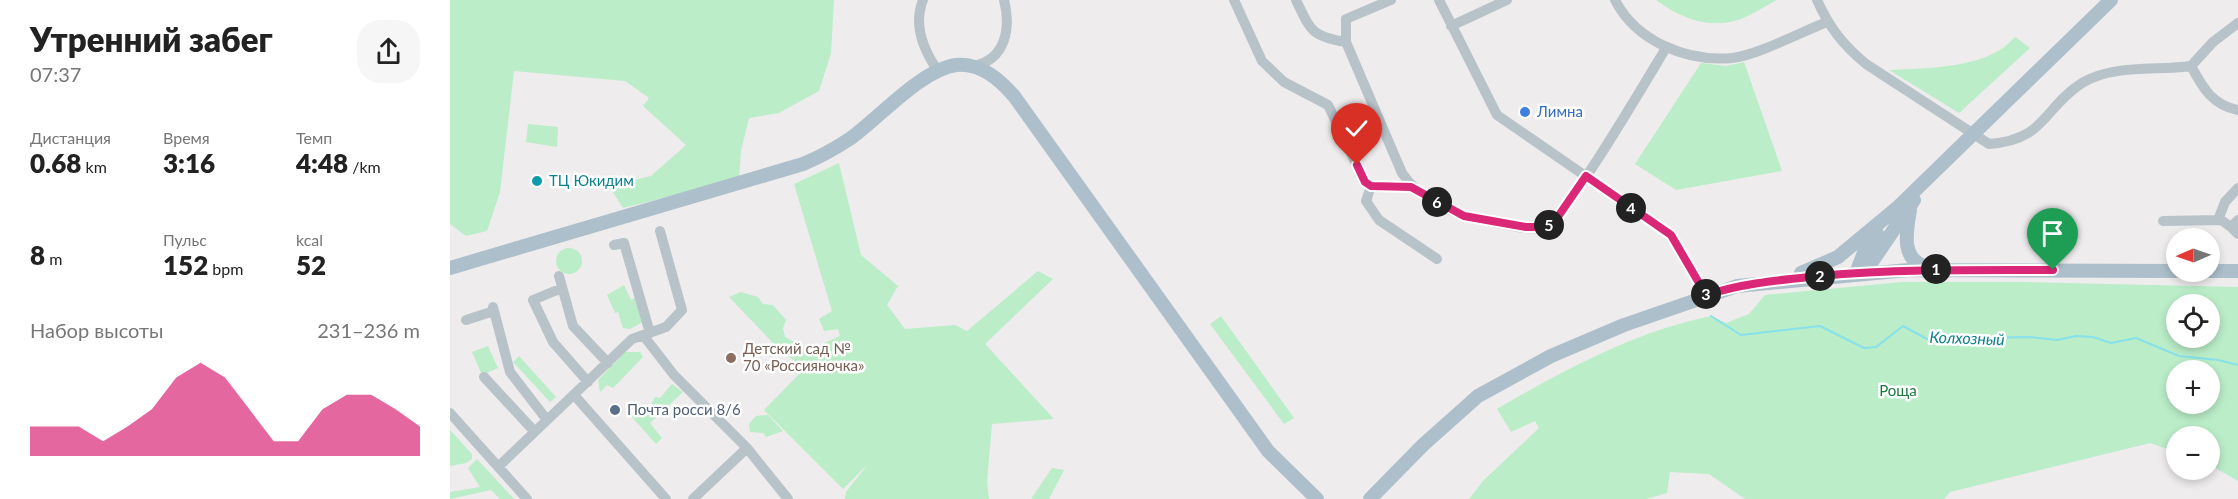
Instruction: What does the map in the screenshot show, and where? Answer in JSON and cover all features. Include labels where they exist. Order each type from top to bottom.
[{"type":"main road","points":[[1861,272],[1864,250],[1927,181],[1973,133],[2111,0]]},
{"type":"main road","points":[[450,268],[803,164],[850,138],[938,71],[956,66],[973,66],[990,74],[1014,96],[1268,451],[1317,499]]},
{"type":"main road","points":[[1904,207],[1909,254],[1922,267],[1935,269]]},
{"type":"main road","points":[[1785,279],[1838,257],[1904,207]]},
{"type":"main road","points":[[1370,499],[1423,445],[1478,396],[1551,356],[1706,295],[1737,286],[1861,272],[1935,269],[2166,271]]},
{"type":"main road","points":[[2220,271],[2238,271]]},
{"type":"street","points":[[923,0],[919,13],[920,30],[929,58],[938,71]]},
{"type":"street","points":[[973,66],[991,60],[1003,45],[1007,26],[1004,0]]},
{"type":"street","points":[[1234,0],[1262,61],[1284,82],[1328,105],[1365,182],[1371,186],[1411,187],[1464,216],[1526,227],[1546,227],[1555,221],[1666,48]]},
{"type":"street","points":[[1296,0],[1311,31],[1320,38],[1346,42]]},
{"type":"street","points":[[1390,0],[1346,19],[1346,42],[1402,173],[1411,187]]},
{"type":"street","points":[[1439,0],[1497,115],[1671,235],[1706,295]]},
{"type":"street","points":[[1451,26],[1507,0]]},
{"type":"street","points":[[1615,0],[1635,28],[1666,48],[1694,55],[1732,58],[1827,22]]},
{"type":"street","points":[[1817,0],[1827,22],[1844,44],[1866,64],[1989,144],[2006,143],[2038,128],[2066,97],[2092,79],[2134,70],[2192,66],[2213,42],[2238,23]]},
{"type":"street","points":[[2192,66],[2210,97],[2223,107],[2238,110]]},
{"type":"street","points":[[1371,186],[1366,201],[1379,220],[1437,259]]},
{"type":"street","points":[[2218,220],[2225,202],[2238,188]]},
{"type":"street","points":[[2163,221],[2218,220],[2236,227]]},
{"type":"street","points":[[498,467],[534,431],[575,396],[632,339],[666,327],[682,310],[660,231]]},
{"type":"street","points":[[614,245],[624,243],[647,334],[674,375],[747,448],[788,499]]},
{"type":"street","points":[[559,276],[573,326],[608,363]]},
{"type":"street","points":[[562,288],[533,300],[553,342],[588,382]]},
{"type":"street","points":[[466,320],[494,309],[510,372],[547,420]]},
{"type":"street","points":[[484,377],[534,431]]},
{"type":"street","points":[[575,396],[666,499]]},
{"type":"street","points":[[450,412],[527,499]]},
{"type":"street","points":[[693,499],[747,448]]},
{"type":"green space","points":[[450,0],[834,0],[831,53],[819,91],[779,113],[749,118],[741,151],[739,179],[623,208],[609,186],[651,176],[686,145],[643,106],[649,98],[625,81],[514,71],[500,192],[487,231],[466,236],[450,224]]},
{"type":"green space","points":[[1656,0],[1777,0],[1742,19],[1710,23],[1691,19]]},
{"type":"green space","points":[[2015,37],[2030,48],[1959,113],[1889,70],[1939,67],[1974,61],[2003,48]]},
{"type":"green space","points":[[1744,62],[1782,171],[1676,190],[1635,164],[1701,63],[1726,66]]},
{"type":"green space","points":[[528,124],[558,127],[557,147],[526,142]]},
{"type":"green space","points":[[839,163],[861,255],[898,286],[887,305],[905,329],[955,325],[967,331],[1038,271],[1053,279],[985,344],[1054,419],[992,424],[987,482],[989,499],[845,499],[846,492],[868,464],[843,489],[764,410],[804,369],[773,343],[729,297],[741,292],[758,297],[763,304],[773,305],[786,320],[783,328],[785,337],[809,350],[840,336],[838,329],[824,331],[819,319],[832,311],[794,184]]},
{"type":"green space","points":[[569,248],[578,252],[582,261],[578,270],[569,274],[560,270],[556,261],[560,252]]},
{"type":"green space","name":"Роща","points":[[1902,282],[2026,282],[2238,287],[2238,481],[2220,471],[2220,426],[2166,426],[2166,449],[2150,443],[1950,492],[1944,499],[1745,499],[1709,474],[1670,472],[1667,493],[1646,499],[1469,499],[1483,481],[1539,428],[1535,421],[1511,432],[1497,409],[1574,367],[1627,342],[1711,316],[1726,323],[1749,314],[1765,295]]},
{"type":"green space","points":[[624,285],[631,300],[638,296],[645,321],[630,329],[623,328],[618,312],[615,313],[607,295]]},
{"type":"green space","points":[[1221,316],[1294,418],[1284,424],[1210,324]]},
{"type":"green space","points":[[488,346],[498,368],[482,375],[472,352]]},
{"type":"green space","points":[[625,352],[640,352],[643,357],[613,388],[607,385],[600,392],[598,380]]},
{"type":"green space","points":[[519,356],[556,397],[550,402],[513,362]]},
{"type":"green space","points":[[672,384],[683,392],[650,423],[662,438],[656,444],[631,416],[637,409],[648,411],[655,397],[660,398]]},
{"type":"green space","points":[[768,415],[783,431],[766,437],[763,433],[750,432],[749,424],[756,416]]},
{"type":"green space","points":[[450,430],[472,454],[472,459],[466,463],[450,466]]},
{"type":"green space","points":[[477,459],[514,499],[500,499],[491,490],[450,499],[450,492],[480,487],[468,468]]},
{"type":"green space","points":[[1052,468],[1064,470],[1049,499],[1031,499]]},
{"type":"waterway","name":"Колхозный","points":[[1711,316],[1741,335],[1820,326],[1864,348],[1876,347],[1903,326],[1927,339],[2030,337],[2057,340],[2076,336],[2093,337],[2111,343],[2136,338],[2179,356],[2218,360],[2238,365]]},
{"type":"place","name":"Лимна","points":[[1525,112]]},
{"type":"place","name":"ТЦ Юкидим","points":[[537,181]]},
{"type":"place","name":"Детский сад № 70 «Россияночка»","points":[[731,358]]},
{"type":"place","name":"Почта росси 8/6","points":[[615,410]]},
{"type":"route","points":[[1357,165],[1365,182],[1371,186],[1411,187],[1464,216],[1526,227],[1546,227],[1555,221],[1586,176],[1671,235],[1706,295],[1737,286],[1856,273],[1908,270],[2053,270]]}]
